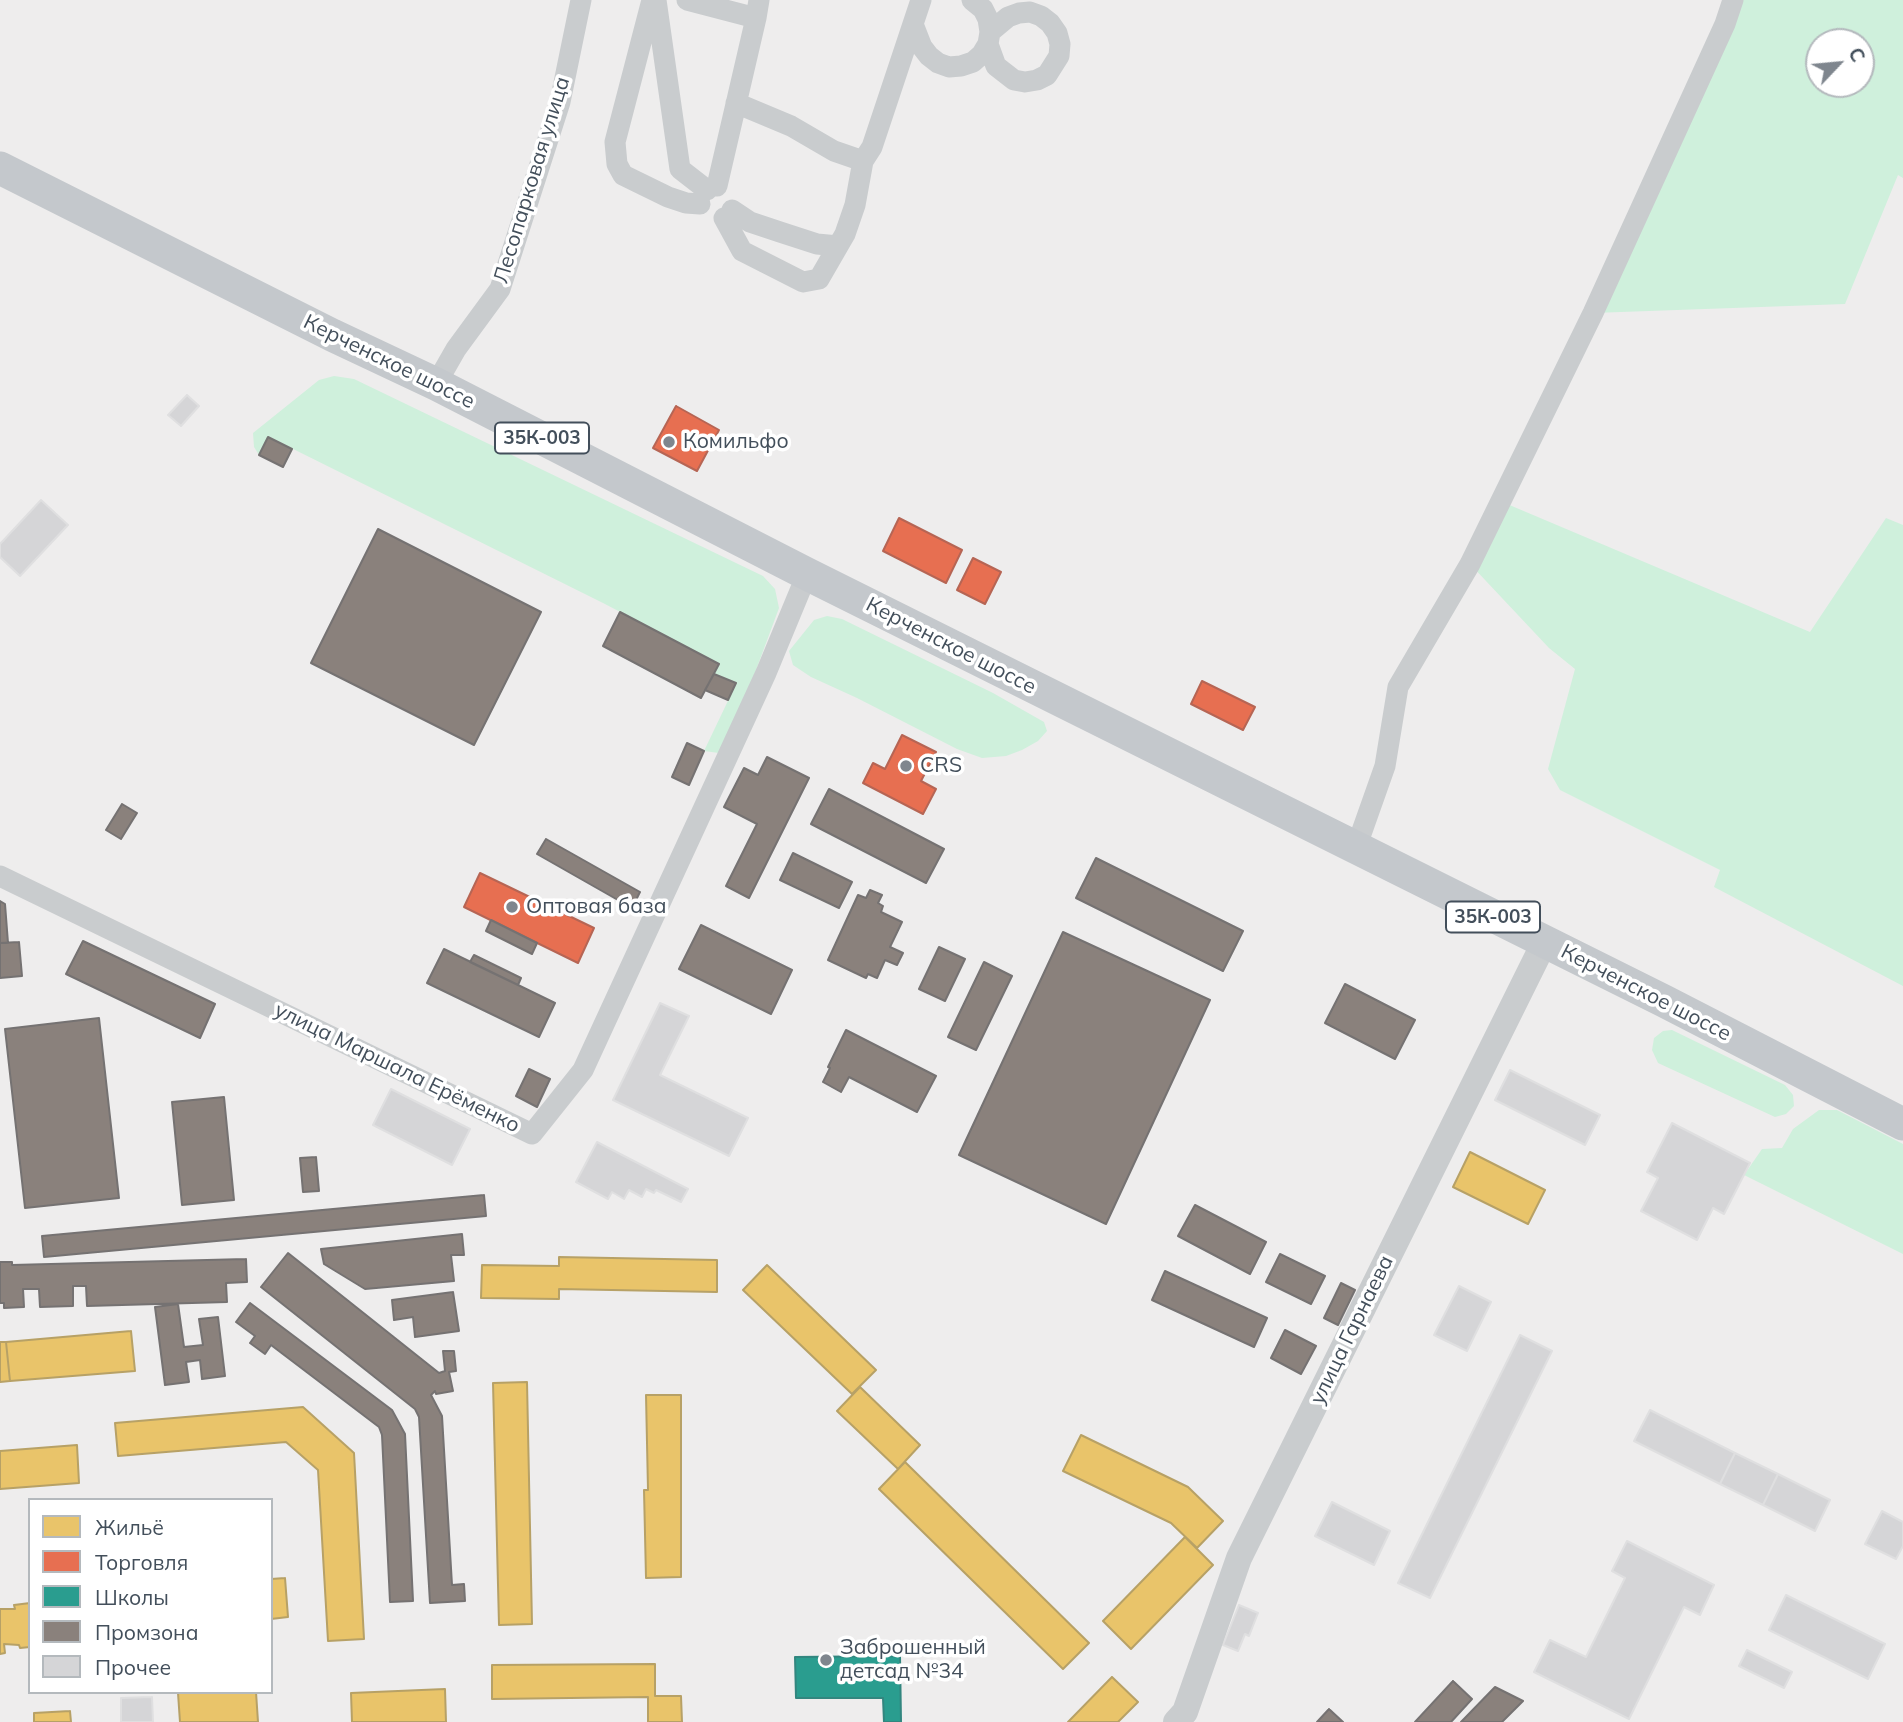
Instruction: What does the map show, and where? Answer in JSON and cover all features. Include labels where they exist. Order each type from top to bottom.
[{"type":"main road","name":"Керченское шоссе","points":[[0,168],[332,335],[436,384],[807,574],[1903,1124]]},
{"type":"street","name":"Лесопарковая улица","points":[[436,384],[456,349],[500,289],[560,102],[581,0]]},
{"type":"street","points":[[654,0],[680,169],[708,193]]},
{"type":"street","points":[[654,0],[615,142],[617,164],[623,174],[686,203],[722,187],[733,199],[728,214],[742,251],[803,282],[819,279],[838,246],[855,205],[863,160],[872,147],[917,12],[936,0]]},
{"type":"street","points":[[687,0],[757,9],[736,103],[708,193]]},
{"type":"street","points":[[917,12],[917,37],[929,56],[949,67],[961,66],[973,62],[982,54],[989,38],[988,19],[983,9],[972,0]]},
{"type":"street","points":[[1356,848],[1385,766],[1398,687],[1470,564],[1593,313],[1726,24],[1733,0]]},
{"type":"street","points":[[736,103],[791,126],[834,151],[863,160]]},
{"type":"street","points":[[728,214],[817,244],[838,246]]},
{"type":"street","name":"улица Маршала Ерёменко","points":[[0,876],[533,1134],[583,1070],[766,673],[807,574]]},
{"type":"street","name":"улица Гарнаева","points":[[1185,1719],[1239,1558],[1544,943]]},
{"type":"green space","points":[[1733,0],[1903,0],[1903,178],[1898,175],[1845,304],[1593,313]]},
{"type":"green space","points":[[334,376],[354,379],[763,576],[775,589],[779,608],[749,689],[719,753],[704,751],[736,684],[714,674],[718,663],[269,437],[259,455],[254,447],[253,433],[319,380]]},
{"type":"green space","points":[[1500,501],[1810,632],[1886,518],[1903,525],[1903,986],[1714,887],[1720,870],[1560,790],[1548,769],[1575,669],[1549,648],[1470,564]]},
{"type":"green space","points":[[827,616],[842,619],[993,693],[1044,722],[1047,731],[1038,741],[1022,750],[1006,756],[982,758],[957,749],[811,677],[793,665],[789,651],[814,620]]},
{"type":"green space","points":[[1672,1030],[1785,1085],[1793,1095],[1794,1106],[1786,1114],[1775,1117],[1658,1063],[1652,1050],[1654,1038],[1663,1031]]},
{"type":"green space","points":[[1819,1110],[1837,1110],[1903,1144],[1903,1254],[1744,1175],[1762,1149],[1782,1148],[1793,1129]]},
{"type":"building: Жильё","points":[[1470,1152],[1545,1190],[1528,1224],[1453,1187]]},
{"type":"building: Жильё","points":[[559,1257],[717,1260],[717,1292],[559,1289],[559,1299],[481,1298],[482,1265],[559,1266]]},
{"type":"building: Жильё","points":[[767,1265],[876,1370],[852,1394],[743,1290]]},
{"type":"building: Жильё","points":[[131,1331],[135,1371],[10,1381],[6,1342]]},
{"type":"building: Жильё","points":[[0,1342],[6,1342],[10,1381],[0,1382]]},
{"type":"building: Жильё","points":[[527,1382],[532,1624],[499,1625],[493,1383]]},
{"type":"building: Жильё","points":[[860,1387],[920,1445],[898,1469],[837,1411]]},
{"type":"building: Жильё","points":[[646,1395],[681,1395],[681,1577],[646,1578]]},
{"type":"building: Жильё","points":[[303,1407],[354,1453],[364,1639],[328,1641],[318,1470],[286,1442],[118,1456],[115,1423]]},
{"type":"building: Жильё","points":[[1081,1435],[1188,1487],[1223,1521],[1197,1548],[1171,1523],[1063,1471]]},
{"type":"building: Жильё","points":[[77,1445],[79,1483],[0,1489],[0,1451]]},
{"type":"building: Жильё","points":[[905,1462],[1089,1643],[1063,1669],[879,1489]]},
{"type":"building: Жильё","points":[[1185,1537],[1213,1565],[1131,1649],[1103,1621]]},
{"type":"building: Жильё","points":[[285,1578],[288,1617],[273,1619],[273,1579]]},
{"type":"building: Жильё","points":[[28,1603],[28,1647],[4,1644],[5,1653],[0,1654],[0,1609],[15,1609],[14,1605]]},
{"type":"building: Жильё","points":[[655,1664],[655,1696],[681,1696],[682,1722],[648,1722],[648,1697],[492,1699],[492,1665]]},
{"type":"building: Жильё","points":[[1112,1677],[1138,1702],[1118,1722],[1068,1722]]},
{"type":"building: Жильё","points":[[445,1689],[446,1722],[352,1722],[351,1693]]},
{"type":"building: Жильё","points":[[178,1694],[256,1694],[258,1722],[180,1722]]},
{"type":"building: Жильё","points":[[70,1711],[71,1722],[34,1722],[34,1713]]},
{"type":"building: Торговля","points":[[676,406],[719,430],[697,471],[653,448]]},
{"type":"building: Торговля","points":[[899,518],[962,550],[946,583],[883,551]]},
{"type":"building: Торговля","points":[[973,558],[1001,572],[985,604],[957,590]]},
{"type":"building: Торговля","points":[[1202,681],[1255,707],[1243,730],[1191,704]]},
{"type":"building: Торговля","points":[[902,735],[936,752],[921,781],[936,789],[923,814],[863,783],[873,763],[885,769]]},
{"type":"building: Торговля","points":[[480,873],[594,928],[578,963],[464,907]]},
{"type":"building: Школы","points":[[900,1656],[901,1722],[884,1722],[883,1698],[796,1698],[795,1657]]},
{"type":"building: Промзона","points":[[268,437],[292,449],[283,467],[259,455]]},
{"type":"building: Промзона","points":[[378,529],[541,612],[474,745],[311,663]]},
{"type":"building: Промзона","points":[[620,612],[719,664],[701,698],[603,646]]},
{"type":"building: Промзона","points":[[714,674],[736,683],[728,700],[705,690]]},
{"type":"building: Промзона","points":[[687,743],[704,751],[689,785],[672,777]]},
{"type":"building: Промзона","points":[[767,757],[809,778],[749,898],[726,886],[757,824],[724,807],[744,768],[758,775]]},
{"type":"building: Промзона","points":[[829,789],[944,849],[926,883],[811,824]]},
{"type":"building: Промзона","points":[[122,804],[137,813],[121,839],[106,830]]},
{"type":"building: Промзона","points":[[546,839],[640,892],[632,908],[537,854]]},
{"type":"building: Промзона","points":[[793,853],[852,882],[839,908],[780,880]]},
{"type":"building: Промзона","points":[[1096,858],[1243,931],[1223,971],[1076,898]]},
{"type":"building: Промзона","points":[[870,890],[882,895],[878,903],[883,906],[881,912],[902,922],[890,947],[903,953],[897,965],[885,960],[877,978],[868,974],[866,978],[828,960],[858,895],[866,898]]},
{"type":"building: Промзона","points":[[0,901],[5,904],[8,943],[0,943]]},
{"type":"building: Промзона","points":[[491,920],[537,943],[532,954],[486,931]]},
{"type":"building: Промзона","points":[[701,925],[792,970],[771,1014],[679,969]]},
{"type":"building: Промзона","points":[[1063,932],[1210,1000],[1106,1224],[959,1155]]},
{"type":"building: Промзона","points":[[83,941],[215,1004],[200,1038],[66,974]]},
{"type":"building: Промзона","points":[[19,942],[22,976],[0,978],[0,943]]},
{"type":"building: Промзона","points":[[939,947],[965,959],[945,1001],[919,989]]},
{"type":"building: Промзона","points":[[444,949],[555,1003],[539,1037],[427,983]]},
{"type":"building: Промзона","points":[[474,955],[521,978],[518,985],[470,962]]},
{"type":"building: Промзона","points":[[984,962],[1012,976],[976,1050],[948,1037]]},
{"type":"building: Промзона","points":[[1345,984],[1415,1020],[1395,1059],[1325,1023]]},
{"type":"building: Промзона","points":[[99,1018],[119,1198],[25,1208],[5,1029]]},
{"type":"building: Промзона","points":[[846,1030],[936,1076],[917,1112],[849,1077],[841,1092],[823,1082]]},
{"type":"building: Промзона","points":[[529,1069],[550,1079],[537,1107],[516,1096]]},
{"type":"building: Промзона","points":[[224,1097],[234,1200],[182,1205],[172,1102]]},
{"type":"building: Промзона","points":[[316,1157],[319,1191],[303,1192],[300,1158]]},
{"type":"building: Промзона","points":[[484,1195],[486,1216],[44,1257],[42,1236]]},
{"type":"building: Промзона","points":[[1195,1205],[1266,1242],[1250,1274],[1178,1236]]},
{"type":"building: Промзона","points":[[462,1234],[464,1255],[451,1255],[454,1281],[365,1289],[324,1264],[321,1249]]},
{"type":"building: Промзона","points":[[288,1253],[439,1373],[445,1371],[443,1351],[454,1351],[456,1371],[449,1372],[453,1391],[436,1394],[435,1391],[431,1395],[442,1416],[452,1585],[464,1584],[465,1601],[430,1603],[419,1417],[415,1409],[261,1287]]},
{"type":"building: Промзона","points":[[1280,1254],[1325,1276],[1311,1304],[1266,1282]]},
{"type":"building: Промзона","points":[[246,1259],[247,1282],[226,1283],[227,1302],[87,1306],[86,1286],[73,1286],[73,1306],[40,1307],[39,1289],[23,1289],[24,1307],[4,1308],[4,1303],[0,1303],[0,1262],[12,1262],[12,1265]]},
{"type":"building: Промзона","points":[[1165,1271],[1267,1318],[1254,1347],[1152,1300]]},
{"type":"building: Промзона","points":[[1341,1283],[1355,1290],[1338,1325],[1324,1318]]},
{"type":"building: Промзона","points":[[453,1292],[459,1331],[415,1337],[413,1317],[394,1320],[392,1300]]},
{"type":"building: Промзона","points":[[250,1303],[392,1410],[405,1434],[413,1601],[390,1602],[382,1435],[379,1427],[271,1345],[265,1354],[250,1343],[255,1336],[236,1322]]},
{"type":"building: Промзона","points":[[178,1304],[184,1347],[203,1345],[199,1319],[218,1317],[225,1376],[202,1379],[200,1360],[186,1362],[189,1382],[165,1385],[155,1307]]},
{"type":"building: Промзона","points":[[1285,1330],[1316,1346],[1301,1374],[1271,1358]]},
{"type":"building: Промзона","points":[[1453,1681],[1472,1699],[1451,1722],[1415,1722]]},
{"type":"building: Промзона","points":[[1495,1687],[1523,1701],[1502,1722],[1461,1722]]},
{"type":"building: Промзона","points":[[1329,1709],[1343,1722],[1317,1722]]},
{"type":"building: Прочее","points":[[187,395],[199,406],[181,426],[168,415]]},
{"type":"building: Прочее","points":[[41,500],[68,525],[20,576],[0,557],[0,544]]},
{"type":"building: Прочее","points":[[660,1003],[689,1016],[660,1075],[748,1118],[729,1156],[613,1100]]},
{"type":"building: Прочее","points":[[1510,1070],[1600,1115],[1585,1145],[1495,1100]]},
{"type":"building: Прочее","points":[[391,1089],[470,1129],[452,1165],[373,1125]]},
{"type":"building: Прочее","points":[[1672,1123],[1750,1163],[1724,1214],[1713,1208],[1697,1240],[1641,1211],[1658,1178],[1647,1172]]},
{"type":"building: Прочее","points":[[597,1142],[688,1189],[681,1202],[656,1190],[654,1193],[646,1189],[642,1197],[629,1190],[624,1199],[612,1192],[608,1199],[576,1182]]},
{"type":"building: Прочее","points":[[1459,1286],[1491,1302],[1467,1351],[1434,1335]]},
{"type":"building: Прочее","points":[[1520,1335],[1552,1351],[1430,1598],[1398,1583]]},
{"type":"building: Прочее","points":[[1650,1410],[1735,1453],[1720,1484],[1634,1441]]},
{"type":"building: Прочее","points":[[1735,1453],[1778,1474],[1763,1505],[1720,1484]]},
{"type":"building: Прочее","points":[[1778,1474],[1830,1500],[1815,1531],[1763,1505]]},
{"type":"building: Прочее","points":[[1332,1502],[1390,1531],[1374,1565],[1315,1536]]},
{"type":"building: Прочее","points":[[1882,1511],[1903,1522],[1903,1546],[1896,1559],[1865,1544]]},
{"type":"building: Прочее","points":[[1627,1541],[1714,1585],[1700,1615],[1684,1607],[1629,1719],[1534,1672],[1550,1640],[1586,1657],[1625,1578],[1612,1571]]},
{"type":"building: Прочее","points":[[1786,1595],[1885,1644],[1868,1679],[1769,1630]]},
{"type":"building: Прочее","points":[[1239,1605],[1258,1613],[1249,1636],[1245,1634],[1238,1651],[1223,1645]]},
{"type":"building: Прочее","points":[[1747,1650],[1792,1672],[1784,1688],[1739,1666]]},
{"type":"building: Прочее","points":[[152,1697],[153,1722],[121,1722],[121,1698]]},
{"type":"place","name":"Комильфо","points":[[669,442]]},
{"type":"place","name":"CRS","points":[[906,766]]},
{"type":"place","name":"Оптовая база","points":[[512,907]]},
{"type":"place","name":"Заброшенный детсад №34","points":[[826,1660]]}]
